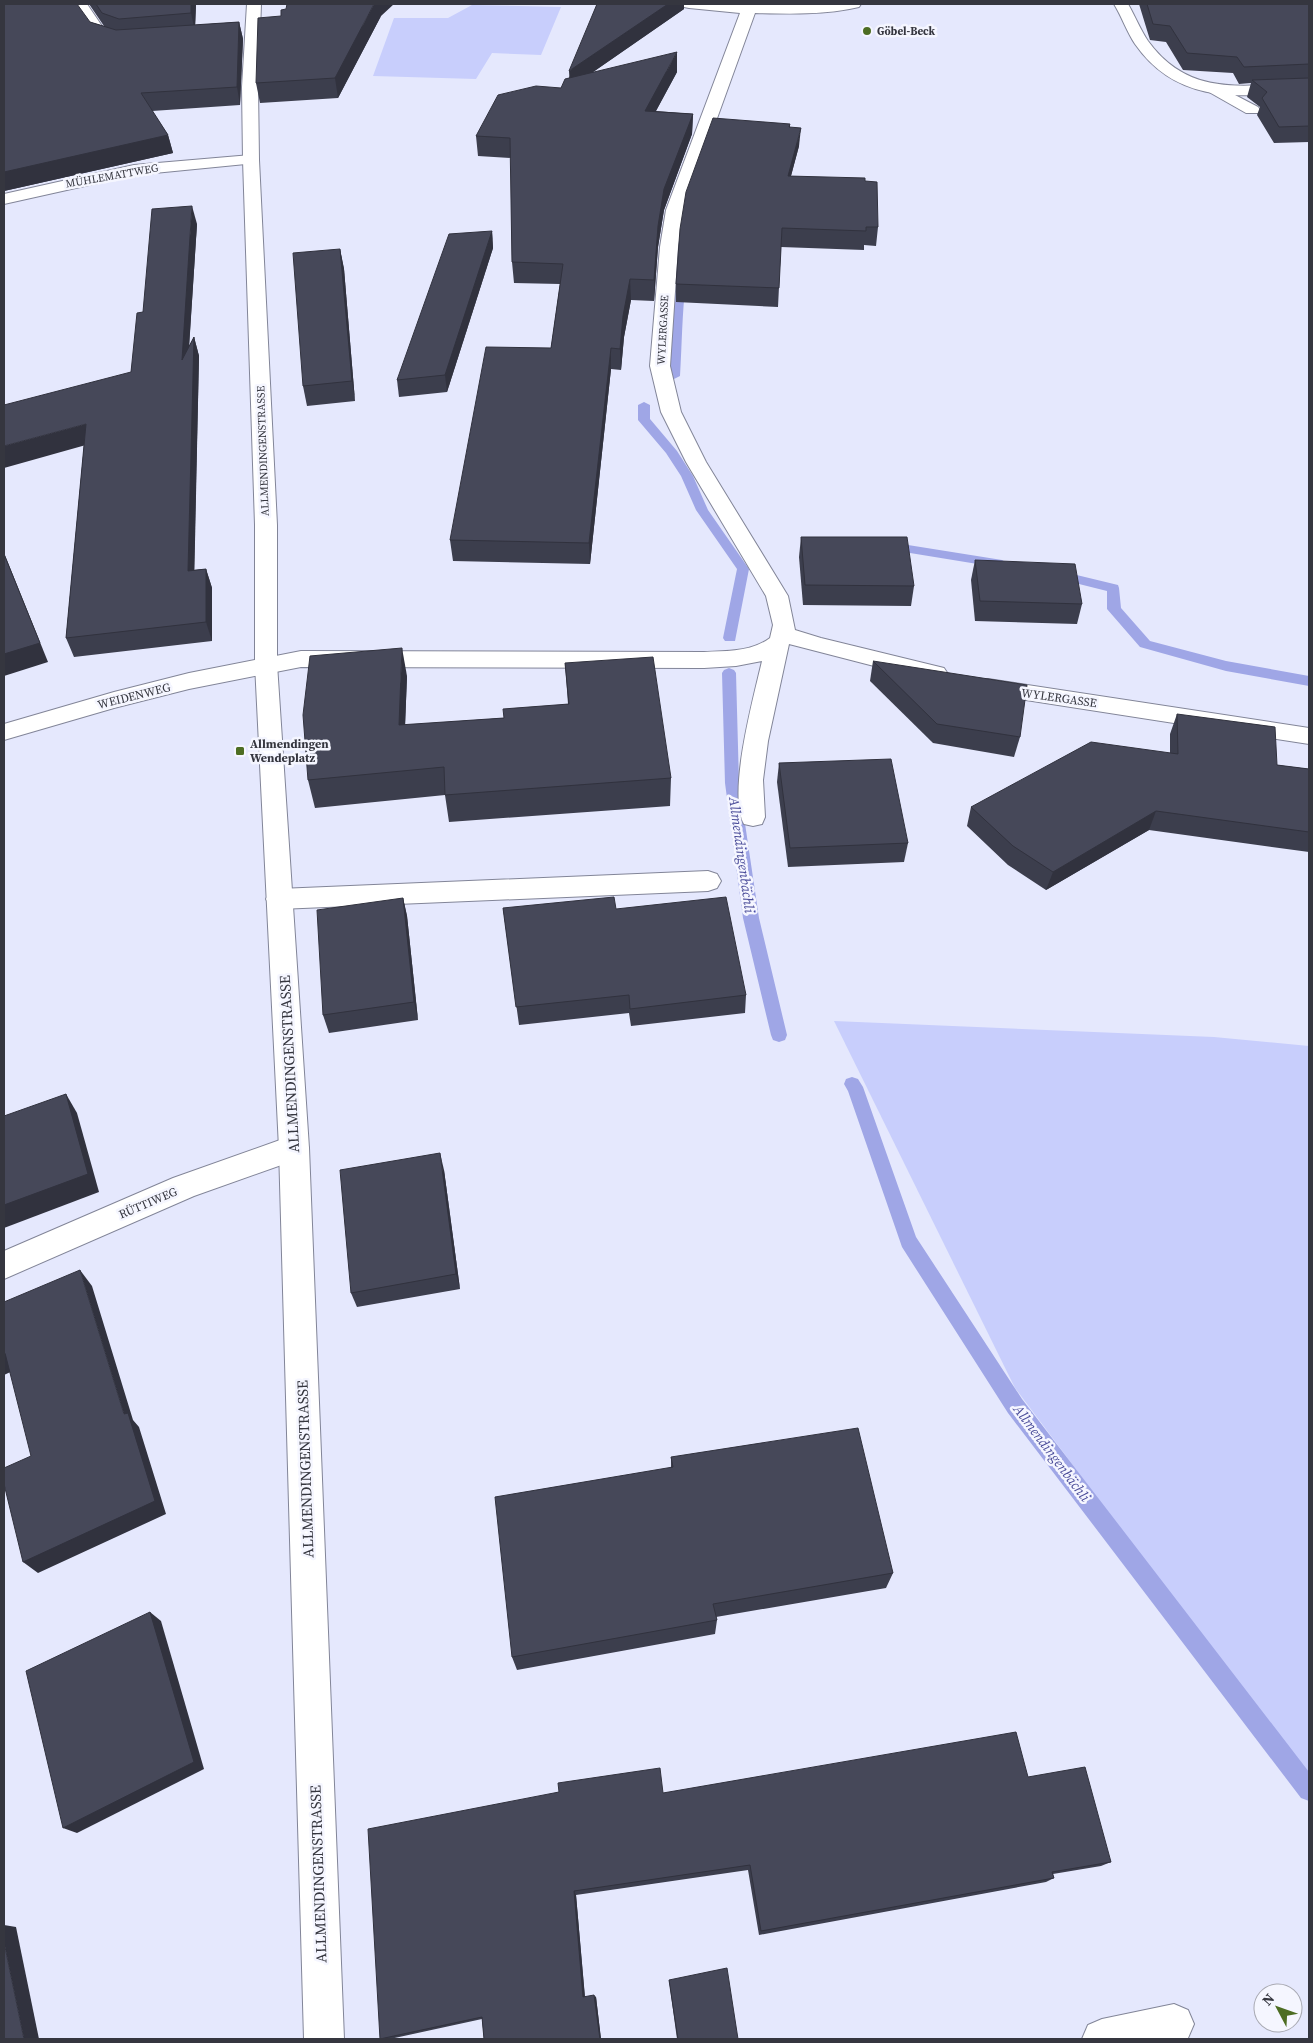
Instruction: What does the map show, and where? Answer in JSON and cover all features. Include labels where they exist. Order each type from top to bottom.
[{"type":"street","points":[[80,4],[101,35],[115,40],[138,42]]},
{"type":"street","name":"ALLMENDINGENSTRASSE","points":[[254,4],[244,33],[266,525],[266,664],[294,1148],[324,2039]]},
{"type":"street","points":[[689,4],[749,9],[811,8],[854,4]]},
{"type":"street","points":[[1121,4],[1132,28],[1145,47],[1162,64],[1188,82],[1214,89],[1252,110]]},
{"type":"street","name":"WYLERGASSE","points":[[749,9],[675,210],[668,247],[660,366],[671,412],[688,445],[777,596],[782,614],[780,640],[817,645],[998,689],[1309,736]]},
{"type":"street","points":[[1214,89],[1309,87]]},
{"type":"street","name":"MÜHLEMATTWEG","points":[[4,199],[134,170],[251,160]]},
{"type":"street","points":[[266,664],[301,659],[704,660],[744,657],[763,652],[780,640]]},
{"type":"street","points":[[753,817],[751,780],[755,750],[780,640]]},
{"type":"street","name":"WEIDENWEG","points":[[4,732],[79,710],[266,664]]},
{"type":"street","points":[[279,899],[708,881]]},
{"type":"street","name":"RÜTTIWEG","points":[[4,1265],[211,1176],[259,1158],[294,1148]]},
{"type":"street","points":[[1102,2039],[1174,2024]]},
{"type":"shaded area","points":[[472,5],[561,7],[541,55],[492,53],[476,79],[373,76],[394,18],[448,18]]},
{"type":"shaded area","points":[[834,1021],[1214,1037],[1309,1046],[1309,1780],[1015,1388]]},
{"type":"building","points":[[4,4],[77,4],[90,22],[116,30],[239,22],[237,87],[141,93],[168,135],[4,172]]},
{"type":"building","points":[[96,4],[191,4],[191,13],[119,19],[102,13]]},
{"type":"building","points":[[287,4],[374,4],[335,78],[256,83],[258,18],[281,16],[281,10],[286,9]]},
{"type":"building","points":[[597,4],[668,4],[569,71]]},
{"type":"building","points":[[1147,4],[1309,4],[1309,64],[1244,67],[1237,57],[1187,53],[1170,26],[1153,24]]},
{"type":"building","points":[[677,52],[645,111],[693,114],[664,189],[658,226],[654,280],[630,279],[623,316],[620,349],[611,348],[589,543],[450,540],[486,347],[551,348],[563,264],[512,262],[510,138],[476,136],[498,95],[536,86],[561,88],[565,79]]},
{"type":"building","points":[[1309,78],[1309,126],[1279,127],[1262,98],[1267,92],[1252,80]]},
{"type":"building","points":[[713,118],[790,124],[789,127],[801,128],[788,176],[865,178],[865,181],[877,182],[878,227],[866,227],[866,231],[782,228],[779,288],[676,284],[680,229],[686,192]]},
{"type":"building","points":[[192,206],[182,360],[194,337],[188,571],[206,569],[206,622],[66,638],[86,424],[4,446],[4,405],[131,372],[137,313],[143,312],[152,209]]},
{"type":"building","points":[[492,231],[445,375],[397,380],[449,234]]},
{"type":"building","points":[[340,249],[352,381],[303,386],[293,253]]},
{"type":"building","points":[[801,537],[907,537],[914,586],[805,585]]},
{"type":"building","points":[[4,554],[40,643],[4,654]]},
{"type":"building","points":[[975,560],[1075,564],[1082,604],[980,601]]},
{"type":"building","points":[[402,648],[399,725],[504,718],[503,709],[569,704],[565,663],[653,657],[671,778],[445,795],[444,767],[308,780],[303,715],[310,656]]},
{"type":"building","points":[[873,661],[1027,685],[1020,737],[937,724]]},
{"type":"building","points":[[1177,714],[1275,727],[1277,765],[1309,769],[1309,832],[1156,811],[1053,872],[1013,846],[971,807],[1091,742],[1178,754]]},
{"type":"building","points":[[891,759],[908,843],[790,848],[779,763]]},
{"type":"building","points":[[614,897],[616,909],[726,897],[746,995],[630,1009],[629,995],[516,1007],[503,908]]},
{"type":"building","points":[[403,898],[414,1002],[323,1015],[317,910]]},
{"type":"building","points":[[66,1094],[88,1174],[4,1205],[4,1116]]},
{"type":"building","points":[[440,1153],[456,1274],[351,1293],[340,1170]]},
{"type":"building","points":[[80,1270],[124,1414],[128,1413],[155,1501],[23,1562],[4,1484],[4,1468],[31,1456],[4,1353],[4,1302]]},
{"type":"building","points":[[858,1428],[893,1573],[713,1604],[717,1620],[512,1657],[495,1497],[673,1467],[671,1457]]},
{"type":"building","points":[[150,1612],[194,1762],[63,1828],[26,1671]]},
{"type":"building","points":[[1016,1732],[1028,1777],[1085,1767],[1111,1862],[1052,1872],[1054,1878],[761,1931],[750,1865],[574,1891],[583,1997],[594,1995],[600,2039],[484,2039],[482,2017],[380,2039],[368,1829],[559,1792],[558,1783],[660,1768],[663,1793]]},
{"type":"building","points":[[4,1942],[24,2039],[4,2039]]},
{"type":"building","points":[[727,1968],[738,2039],[678,2039],[669,1980]]},
{"type":"waterway","points":[[674,376],[677,335],[676,314],[681,281]]},
{"type":"waterway","points":[[644,405],[644,420],[671,451],[687,476],[702,510],[743,569],[730,638]]},
{"type":"waterway","points":[[908,549],[1002,564]]},
{"type":"waterway","points":[[1056,574],[1113,588],[1114,609],[1145,644],[1226,666],[1309,681]]},
{"type":"waterway","name":"Allmendingenbächli","points":[[729,673],[732,783],[751,918],[779,1035]]},
{"type":"waterway","name":"Allmendingenbächli","points":[[852,1084],[855,1087],[908,1241],[1015,1406],[1309,1790]]},
{"type":"place","name":"Göbel-Beck","points":[[867,31]]},
{"type":"place","name":"Allmendingen Wendeplatz","points":[[240,751]]}]
